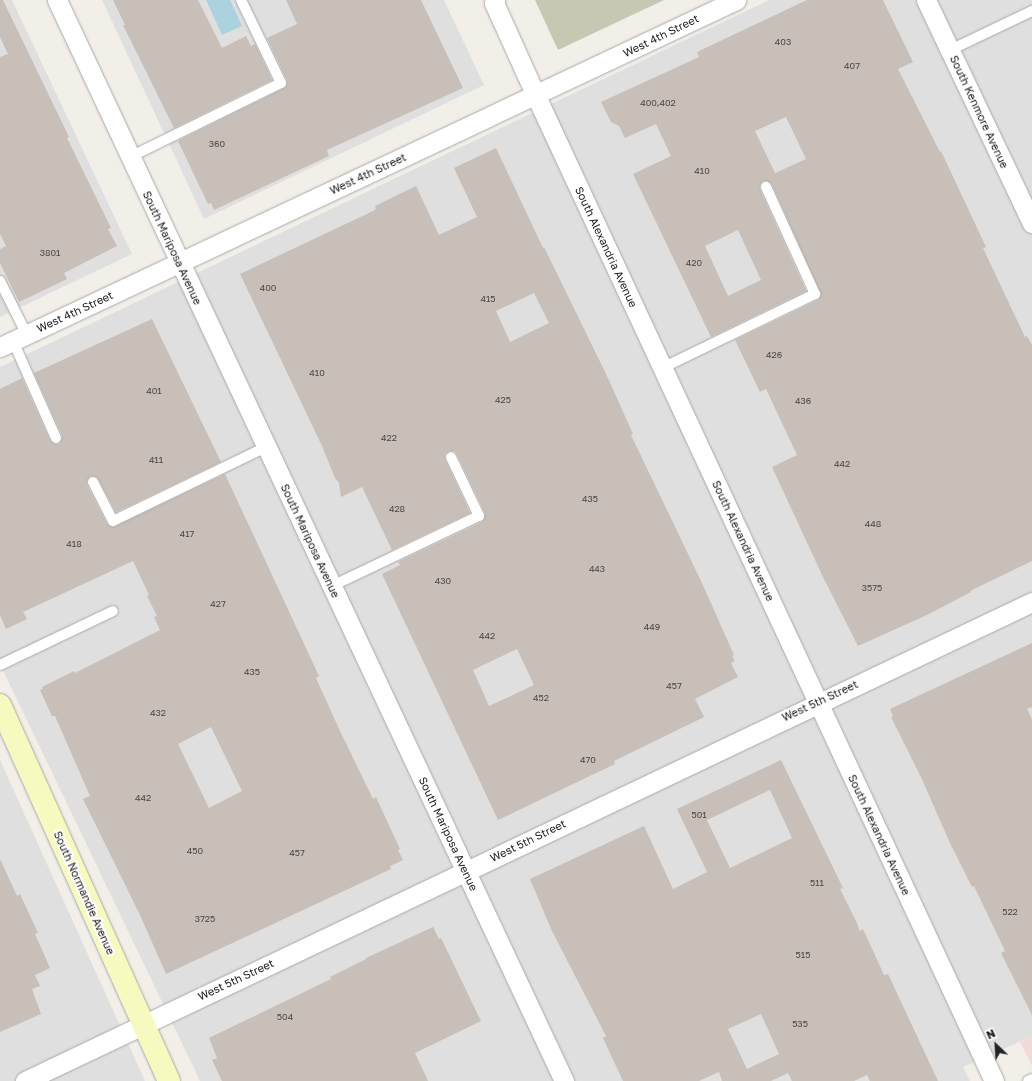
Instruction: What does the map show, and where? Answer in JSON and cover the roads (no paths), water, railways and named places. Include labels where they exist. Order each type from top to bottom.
[{"type":"main road","name":"South Normandie Avenue","points":[[0,705],[169,1081]]},
{"type":"street","name":"South Mariposa Avenue","points":[[57,0],[564,1081]]},
{"type":"street","name":"South Alexandria Avenue","points":[[495,0],[494,3],[536,96],[994,1081]]},
{"type":"street","name":"West 4th Street","points":[[13,341],[536,96],[736,0]]},
{"type":"street","name":"South Kenmore Avenue","points":[[926,0],[1032,223]]},
{"type":"street","name":"West 5th Street","points":[[25,1081],[1032,602]]},
{"type":"lane","points":[[130,157],[281,83],[241,0]]},
{"type":"lane","points":[[950,50],[1032,11]]},
{"type":"lane","points":[[662,368],[815,294],[766,187]]},
{"type":"lane","points":[[0,282],[13,341],[56,438]]},
{"type":"lane","points":[[93,482],[113,521],[266,447]]},
{"type":"lane","points":[[332,586],[479,516],[451,457]]},
{"type":"lane","points":[[0,665],[113,610]]},
{"type":"lane","points":[[1028,1081],[1032,1079]]},
{"type":"water","points":[[206,0],[230,0],[242,26],[222,35]]}]
